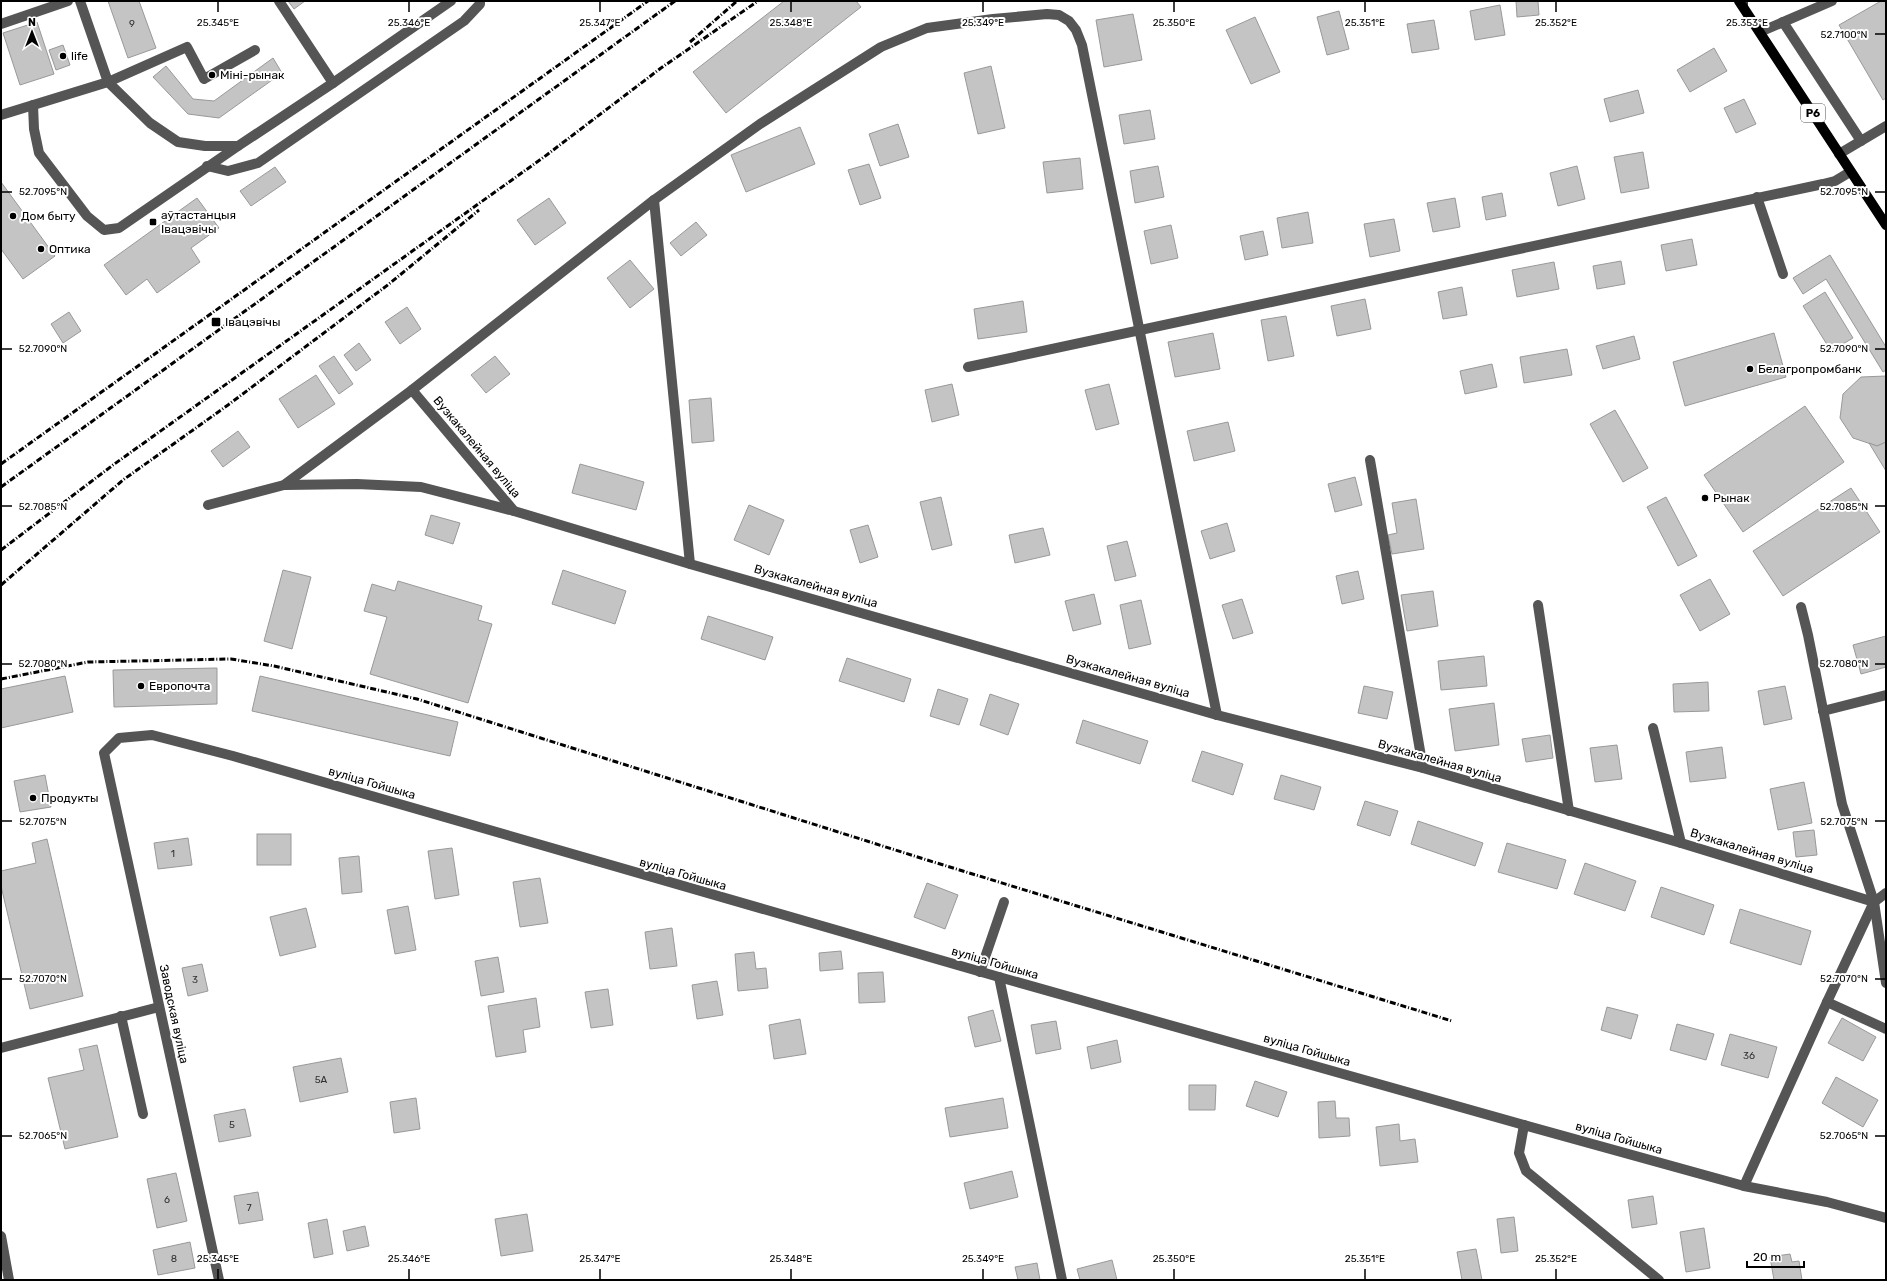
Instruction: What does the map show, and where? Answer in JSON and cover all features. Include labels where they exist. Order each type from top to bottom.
[{"type":"main road","name":"Р6","points":[[1739,1],[1886,225]]},
{"type":"street","points":[[1,24],[68,1]]},
{"type":"street","points":[[80,1],[108,82],[150,123],[178,142],[205,146],[238,146]]},
{"type":"street","points":[[279,1],[333,83]]},
{"type":"street","points":[[33,105],[34,130],[39,153],[87,216],[104,230],[119,228],[207,166],[333,83],[450,1]]},
{"type":"street","points":[[207,166],[228,171],[258,164],[464,21],[480,4],[480,1]]},
{"type":"street","points":[[1760,32],[1832,1]]},
{"type":"street","points":[[284,485],[412,390],[654,200],[760,124],[881,47],[927,28],[993,19],[1047,14],[1059,15],[1069,21],[1073,26],[1082,45],[1216,715]]},
{"type":"street","points":[[1783,22],[1862,141]]},
{"type":"street","points":[[1,114],[108,82],[186,47],[204,79],[255,50]]},
{"type":"street","points":[[1839,154],[1886,126]]},
{"type":"street","points":[[968,368],[1823,184],[1835,181],[1850,172]]},
{"type":"street","points":[[1757,198],[1782,274]]},
{"type":"street","points":[[654,200],[690,564]]},
{"type":"street","name":"Вузкакалейная вуліца","points":[[412,390],[514,511],[690,564],[1216,715],[1423,768],[1681,842],[1874,902]]},
{"type":"street","points":[[1370,460],[1423,768]]},
{"type":"street","points":[[208,505],[284,485],[357,484],[421,487],[514,511]]},
{"type":"street","points":[[1538,605],[1569,811]]},
{"type":"street","points":[[1801,607],[1842,804],[1874,902],[1886,983]]},
{"type":"street","points":[[1823,711],[1886,695]]},
{"type":"street","points":[[1653,728],[1681,842]]},
{"type":"street","name":"вуліца Гойшыка","points":[[104,753],[119,738],[152,735],[233,756],[980,972],[1524,1125],[1744,1186],[1827,1202],[1886,1218]]},
{"type":"street","name":"Заводская вуліца","points":[[104,753],[219,1280]]},
{"type":"street","points":[[1744,1186],[1874,902],[1886,893]]},
{"type":"street","points":[[980,972],[1004,902]]},
{"type":"street","points":[[999,977],[1062,1280]]},
{"type":"street","points":[[1827,1002],[1886,1029]]},
{"type":"street","points":[[1,1048],[159,1007]]},
{"type":"street","points":[[121,1016],[143,1114]]},
{"type":"street","points":[[1524,1125],[1519,1153],[1526,1171],[1659,1280]]},
{"type":"street","points":[[1,1236],[9,1280]]},
{"type":"building","points":[[108,1],[139,1],[156,48],[128,58]]},
{"type":"building","points":[[288,1],[305,1],[294,9]]},
{"type":"building","points":[[784,1],[856,1],[861,7],[726,113],[693,72]]},
{"type":"building","points":[[1516,1],[1538,1],[1539,15],[1517,17]]},
{"type":"building","points":[[1881,1],[1886,1],[1886,98],[1883,100],[1839,25]]},
{"type":"building","points":[[1500,5],[1505,35],[1475,40],[1470,11]]},
{"type":"building","points":[[1339,11],[1349,49],[1327,55],[1317,17]]},
{"type":"building","points":[[1133,14],[1142,60],[1104,67],[1096,20]]},
{"type":"building","points":[[1255,17],[1280,72],[1251,84],[1226,30]]},
{"type":"building","points":[[1434,20],[1439,49],[1412,53],[1407,24]]},
{"type":"building","points":[[37,22],[54,74],[20,85],[3,33]]},
{"type":"building","points":[[63,45],[70,65],[56,70],[49,50]]},
{"type":"building","points":[[1714,48],[1727,71],[1690,92],[1677,70]]},
{"type":"building","points":[[273,58],[282,73],[219,118],[188,114],[153,77],[166,66],[193,99],[214,101]]},
{"type":"building","points":[[991,66],[1005,128],[978,134],[964,73]]},
{"type":"building","points":[[1638,90],[1644,113],[1610,122],[1604,99]]},
{"type":"building","points":[[1744,99],[1756,124],[1736,133],[1724,108]]},
{"type":"building","points":[[1150,110],[1155,139],[1124,144],[1119,115]]},
{"type":"building","points":[[898,124],[909,157],[880,166],[869,134]]},
{"type":"building","points":[[800,127],[815,164],[746,192],[731,155]]},
{"type":"building","points":[[1643,152],[1649,188],[1621,193],[1614,157]]},
{"type":"building","points":[[1080,158],[1083,189],[1047,193],[1043,162]]},
{"type":"building","points":[[869,164],[881,198],[860,205],[848,170]]},
{"type":"building","points":[[1158,166],[1164,197],[1135,203],[1130,171]]},
{"type":"building","points":[[1577,166],[1585,199],[1558,206],[1550,173]]},
{"type":"building","points":[[275,167],[286,182],[251,206],[240,191]]},
{"type":"building","name":"Дом быту","points":[[1,182],[55,256],[23,279],[1,249]]},
{"type":"building","points":[[1502,193],[1506,216],[1486,220],[1482,197]]},
{"type":"building","points":[[197,198],[219,228],[191,248],[200,262],[157,293],[147,279],[126,295],[104,265]]},
{"type":"building","points":[[549,198],[566,223],[535,245],[517,220]]},
{"type":"building","points":[[1455,198],[1460,227],[1433,232],[1427,203]]},
{"type":"building","points":[[1308,212],[1313,243],[1282,248],[1277,218]]},
{"type":"building","points":[[1394,219],[1400,251],[1370,257],[1364,224]]},
{"type":"building","points":[[696,222],[707,235],[681,256],[670,243]]},
{"type":"building","points":[[1171,225],[1178,258],[1151,264],[1144,231]]},
{"type":"building","points":[[1263,231],[1268,255],[1245,260],[1240,236]]},
{"type":"building","points":[[1692,239],[1697,265],[1666,271],[1661,245]]},
{"type":"building","points":[[1830,255],[1886,347],[1886,370],[1883,372],[1826,279],[1803,294],[1793,278]]},
{"type":"building","points":[[630,260],[654,289],[630,308],[607,278]]},
{"type":"building","points":[[1621,261],[1625,284],[1597,289],[1593,266]]},
{"type":"building","points":[[1554,262],[1559,289],[1517,297],[1512,270]]},
{"type":"building","points":[[1462,287],[1467,315],[1443,319],[1438,292]]},
{"type":"building","points":[[1825,292],[1853,338],[1831,351],[1803,306]]},
{"type":"building","points":[[1365,299],[1371,329],[1337,336],[1331,306]]},
{"type":"building","points":[[1023,301],[1027,332],[978,339],[974,309]]},
{"type":"building","points":[[407,307],[421,329],[400,344],[385,322]]},
{"type":"building","points":[[69,312],[81,331],[63,343],[51,324]]},
{"type":"building","points":[[1286,316],[1294,356],[1268,361],[1261,320]]},
{"type":"building","points":[[1213,333],[1220,369],[1175,377],[1168,342]]},
{"type":"building","points":[[1774,333],[1786,377],[1685,406],[1673,362]]},
{"type":"building","points":[[1634,336],[1640,359],[1603,369],[1596,346]]},
{"type":"building","points":[[359,343],[371,360],[356,371],[344,355]]},
{"type":"building","points":[[1567,349],[1572,375],[1524,383],[1520,357]]},
{"type":"building","points":[[334,356],[353,384],[339,394],[319,366]]},
{"type":"building","points":[[495,356],[510,374],[486,393],[471,375]]},
{"type":"building","points":[[1492,364],[1497,387],[1465,394],[1460,371]]},
{"type":"building","points":[[316,375],[335,404],[298,428],[279,399]]},
{"type":"building","points":[[1886,376],[1886,442],[1877,446],[1853,438],[1840,418],[1843,394],[1861,377]]},
{"type":"building","points":[[952,384],[959,415],[932,422],[925,390]]},
{"type":"building","points":[[1109,384],[1119,424],[1096,430],[1085,390]]},
{"type":"building","points":[[711,398],[714,441],[692,443],[689,400]]},
{"type":"building","points":[[1805,406],[1844,462],[1743,532],[1704,475]]},
{"type":"building","points":[[1615,410],[1648,468],[1623,482],[1590,424]]},
{"type":"building","points":[[1228,422],[1235,451],[1194,461],[1187,431]]},
{"type":"building","points":[[238,431],[250,447],[223,467],[211,451]]},
{"type":"building","points":[[1886,442],[1886,471],[1869,443],[1877,446]]},
{"type":"building","points":[[580,464],[644,482],[636,510],[572,493]]},
{"type":"building","points":[[1355,477],[1362,505],[1335,512],[1328,484]]},
{"type":"building","points":[[1851,488],[1880,532],[1783,596],[1753,551]]},
{"type":"building","points":[[941,497],[952,545],[932,550],[920,502]]},
{"type":"building","points":[[1666,497],[1697,556],[1678,566],[1647,507]]},
{"type":"building","points":[[1416,499],[1424,549],[1392,554],[1388,535],[1397,533],[1392,503]]},
{"type":"building","points":[[749,505],[784,520],[769,555],[734,540]]},
{"type":"building","points":[[431,515],[460,523],[453,544],[425,535]]},
{"type":"building","points":[[1227,523],[1235,551],[1210,559],[1201,531]]},
{"type":"building","points":[[868,525],[878,557],[860,563],[850,530]]},
{"type":"building","points":[[1043,528],[1050,555],[1015,563],[1009,535]]},
{"type":"building","points":[[1127,541],[1136,576],[1115,581],[1107,546]]},
{"type":"building","points":[[283,570],[311,577],[292,649],[264,641]]},
{"type":"building","points":[[563,570],[626,591],[615,624],[552,604]]},
{"type":"building","points":[[1358,571],[1364,599],[1342,604],[1336,576]]},
{"type":"building","points":[[1710,579],[1730,614],[1700,631],[1680,595]]},
{"type":"building","points":[[398,581],[482,606],[478,620],[492,624],[468,703],[370,674],[387,617],[364,611],[372,584],[395,591]]},
{"type":"building","points":[[1433,591],[1438,626],[1407,631],[1401,595]]},
{"type":"building","points":[[1094,594],[1101,624],[1073,631],[1065,601]]},
{"type":"building","points":[[1242,599],[1253,633],[1233,639],[1222,605]]},
{"type":"building","points":[[1141,600],[1151,644],[1129,649],[1120,605]]},
{"type":"building","points":[[708,616],[773,637],[765,660],[701,639]]},
{"type":"building","points":[[1886,636],[1886,667],[1861,674],[1853,645]]},
{"type":"building","points":[[1484,656],[1487,686],[1441,690],[1438,661]]},
{"type":"building","points":[[847,658],[911,679],[904,702],[839,681]]},
{"type":"building","points":[[217,668],[217,704],[114,707],[113,670]]},
{"type":"building","points":[[65,676],[73,712],[1,728],[1,689]]},
{"type":"building","points":[[260,676],[458,722],[450,756],[252,711]]},
{"type":"building","points":[[1708,682],[1709,711],[1674,712],[1673,684]]},
{"type":"building","points":[[1364,686],[1393,692],[1387,719],[1358,713]]},
{"type":"building","points":[[1785,686],[1792,719],[1764,725],[1758,691]]},
{"type":"building","points":[[938,689],[968,699],[959,725],[930,716]]},
{"type":"building","points":[[990,694],[1019,704],[1008,735],[980,725]]},
{"type":"building","points":[[1494,703],[1499,745],[1455,751],[1449,709]]},
{"type":"building","points":[[1083,720],[1148,741],[1140,764],[1076,743]]},
{"type":"building","points":[[1550,735],[1553,758],[1526,762],[1522,739]]},
{"type":"building","points":[[1617,745],[1622,779],[1595,782],[1590,748]]},
{"type":"building","points":[[1722,747],[1726,778],[1690,782],[1686,752]]},
{"type":"building","points":[[1202,751],[1243,764],[1233,795],[1192,781]]},
{"type":"building","name":"Продукты","points":[[45,775],[51,807],[20,812],[14,781]]},
{"type":"building","points":[[1281,775],[1321,787],[1314,810],[1274,799]]},
{"type":"building","points":[[1804,782],[1812,823],[1778,830],[1770,789]]},
{"type":"building","points":[[1365,801],[1398,811],[1390,836],[1357,825]]},
{"type":"building","points":[[1418,821],[1483,843],[1475,866],[1411,844]]},
{"type":"building","points":[[1814,830],[1817,855],[1796,857],[1793,832]]},
{"type":"building","points":[[257,834],[291,834],[291,865],[257,865]]},
{"type":"building","points":[[188,838],[192,865],[158,869],[154,843]]},
{"type":"building","points":[[47,839],[83,996],[30,1009],[1,886],[1,871],[36,863],[32,843]]},
{"type":"building","points":[[1507,843],[1566,860],[1557,889],[1498,872]]},
{"type":"building","points":[[452,848],[459,895],[435,899],[428,851]]},
{"type":"building","points":[[359,856],[362,892],[342,894],[339,858]]},
{"type":"building","points":[[1585,863],[1636,881],[1625,911],[1574,894]]},
{"type":"building","points":[[540,878],[548,923],[520,927],[513,882]]},
{"type":"building","points":[[927,883],[958,895],[945,929],[914,917]]},
{"type":"building","points":[[1661,887],[1714,905],[1704,935],[1651,917]]},
{"type":"building","points":[[408,906],[416,950],[395,954],[387,910]]},
{"type":"building","points":[[306,908],[316,947],[280,956],[270,917]]},
{"type":"building","points":[[1740,909],[1811,931],[1801,965],[1730,943]]},
{"type":"building","points":[[672,928],[677,966],[650,969],[645,932]]},
{"type":"building","points":[[841,951],[843,969],[820,971],[819,953]]},
{"type":"building","points":[[754,952],[756,969],[766,968],[768,988],[738,991],[735,954]]},
{"type":"building","points":[[498,957],[504,992],[481,996],[475,961]]},
{"type":"building","points":[[202,964],[208,991],[188,996],[182,968]]},
{"type":"building","points":[[883,972],[885,1002],[859,1003],[858,973]]},
{"type":"building","points":[[717,981],[723,1015],[697,1019],[692,985]]},
{"type":"building","points":[[608,989],[613,1025],[591,1028],[585,992]]},
{"type":"building","points":[[536,998],[540,1027],[523,1030],[526,1052],[496,1057],[488,1006]]},
{"type":"building","points":[[1607,1007],[1638,1015],[1631,1039],[1601,1030]]},
{"type":"building","points":[[993,1010],[1001,1041],[975,1047],[968,1017]]},
{"type":"building","points":[[1842,1018],[1876,1037],[1863,1061],[1828,1043]]},
{"type":"building","points":[[800,1019],[806,1054],[774,1059],[769,1025]]},
{"type":"building","points":[[1056,1021],[1061,1049],[1036,1054],[1031,1025]]},
{"type":"building","points":[[1677,1024],[1714,1034],[1706,1060],[1670,1050]]},
{"type":"building","points":[[1730,1034],[1777,1047],[1768,1078],[1721,1065]]},
{"type":"building","points":[[1117,1040],[1121,1062],[1091,1069],[1087,1047]]},
{"type":"building","points":[[97,1045],[118,1137],[65,1149],[48,1078],[84,1070],[79,1049]]},
{"type":"building","points":[[341,1058],[348,1092],[300,1102],[293,1067]]},
{"type":"building","points":[[1836,1077],[1878,1100],[1863,1127],[1822,1103]]},
{"type":"building","points":[[1255,1081],[1287,1092],[1278,1117],[1246,1106]]},
{"type":"building","points":[[1189,1085],[1216,1085],[1215,1110],[1189,1110]]},
{"type":"building","points":[[416,1098],[420,1129],[394,1133],[390,1102]]},
{"type":"building","points":[[1003,1098],[1008,1128],[950,1137],[945,1108]]},
{"type":"building","points":[[1335,1101],[1336,1118],[1349,1118],[1350,1136],[1319,1138],[1318,1102]]},
{"type":"building","points":[[245,1109],[251,1136],[219,1142],[214,1115]]},
{"type":"building","points":[[1399,1124],[1400,1141],[1415,1139],[1418,1162],[1380,1166],[1376,1127]]},
{"type":"building","points":[[1012,1171],[1018,1197],[970,1209],[964,1183]]},
{"type":"building","points":[[176,1173],[187,1221],[157,1228],[147,1179]]},
{"type":"building","points":[[258,1192],[263,1220],[239,1224],[234,1196]]},
{"type":"building","points":[[1653,1196],[1657,1224],[1632,1228],[1628,1200]]},
{"type":"building","points":[[527,1214],[533,1251],[501,1256],[495,1219]]},
{"type":"building","points":[[1514,1217],[1518,1251],[1501,1253],[1497,1219]]},
{"type":"building","points":[[327,1219],[333,1254],[314,1258],[308,1223]]},
{"type":"building","points":[[365,1226],[369,1246],[347,1251],[343,1231]]},
{"type":"building","points":[[1704,1228],[1710,1268],[1686,1272],[1680,1232]]},
{"type":"building","points":[[190,1242],[195,1268],[158,1275],[153,1250]]},
{"type":"building","points":[[1476,1249],[1482,1280],[1462,1280],[1457,1252]]},
{"type":"building","points":[[1790,1254],[1792,1262],[1799,1261],[1802,1280],[1774,1280],[1770,1257]]},
{"type":"building","points":[[1112,1260],[1117,1280],[1080,1280],[1077,1269]]},
{"type":"building","points":[[1037,1263],[1040,1280],[1018,1280],[1015,1267]]},
{"type":"railway","points":[[1,464],[648,1]]},
{"type":"railway","points":[[1,487],[675,1]]},
{"type":"railway","points":[[690,42],[737,1]]},
{"type":"railway","points":[[1,550],[113,465],[544,157],[661,68],[758,1]]},
{"type":"railway","points":[[1,585],[123,480],[228,405],[389,284],[479,210]]},
{"type":"railway","points":[[1,679],[88,662],[231,659],[274,666],[417,699],[927,860],[1452,1021]]},
{"type":"place","name":"life","points":[[63,56]]},
{"type":"place","name":"Міні-рынак","points":[[212,75]]},
{"type":"place","name":"Дом быту","points":[[13,216]]},
{"type":"place","name":"аўтастанцыя Івацэвічы","points":[[153,222]]},
{"type":"place","name":"Оптика","points":[[41,249]]},
{"type":"place","name":"Івацэвічы","points":[[216,322]]},
{"type":"place","name":"Белагропромбанк","points":[[1750,369]]},
{"type":"place","name":"Рынак","points":[[1705,498]]},
{"type":"place","name":"Европочта","points":[[141,686]]},
{"type":"place","name":"Продукты","points":[[33,798]]}]
